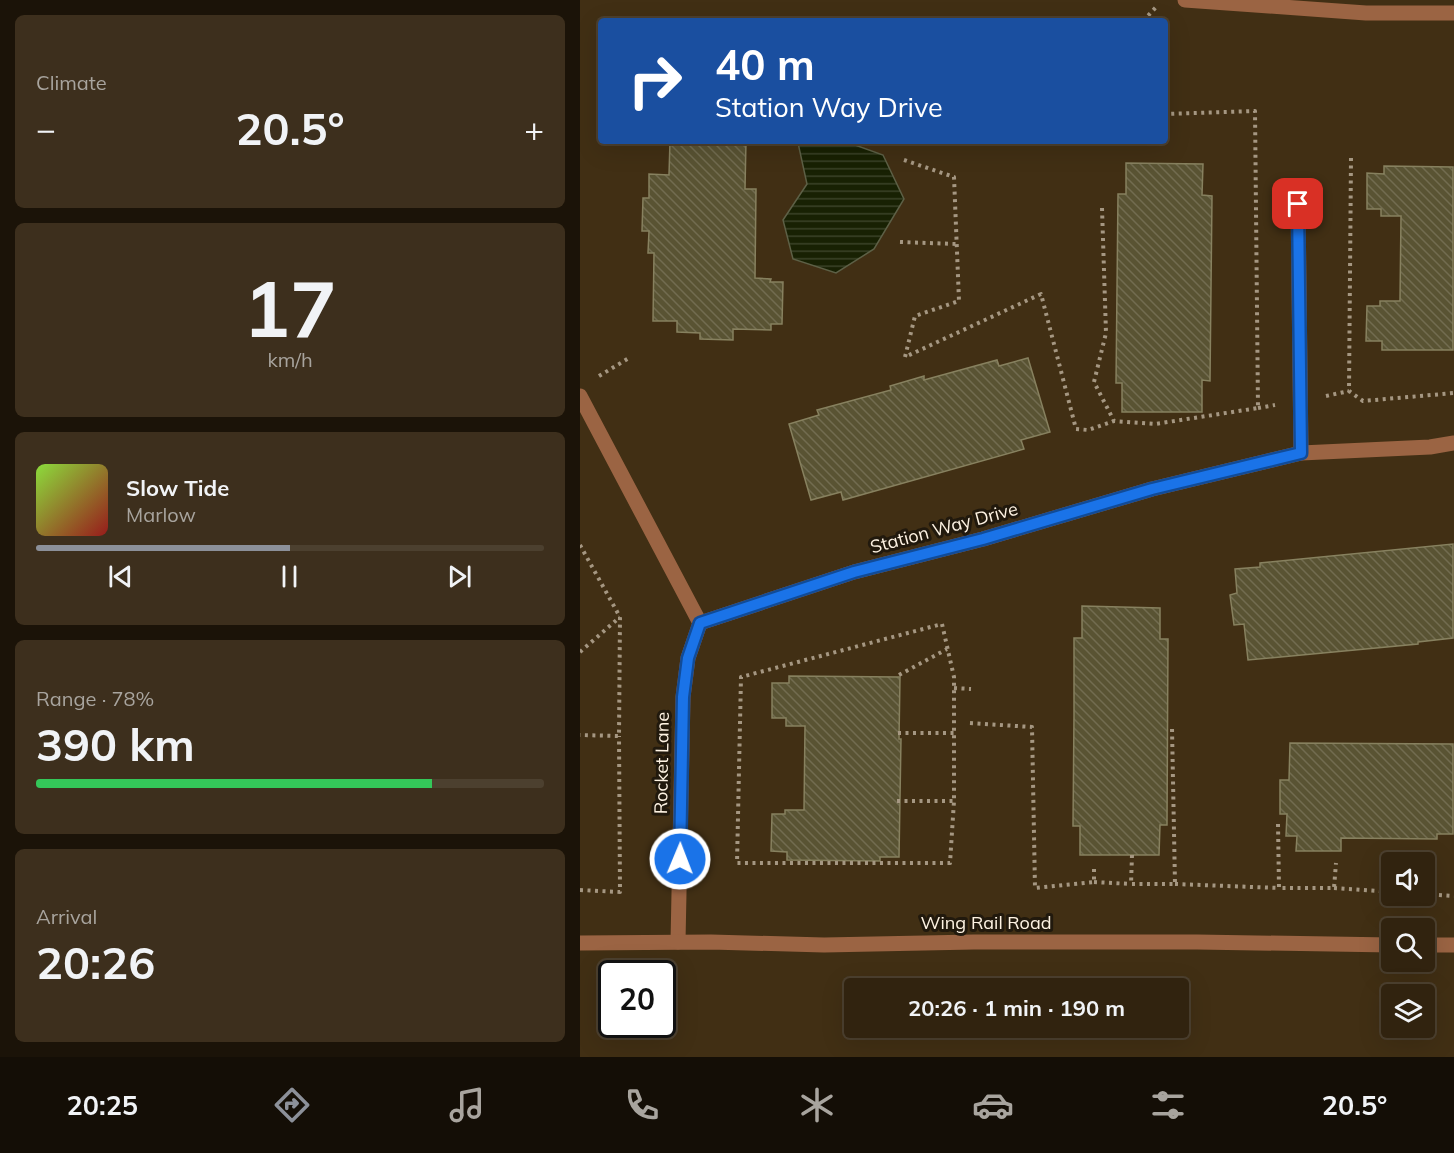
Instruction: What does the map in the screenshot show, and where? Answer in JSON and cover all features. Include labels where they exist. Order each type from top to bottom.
[{"type":"lane","points":[[1185,0],[1261,3],[1366,13],[1453,13]]},
{"type":"lane","points":[[1298,204],[1301,453]]},
{"type":"lane","points":[[580,396],[700,623]]},
{"type":"lane","name":"Station Way Drive","points":[[700,623],[854,572],[983,539],[1152,489],[1301,453],[1430,447],[1453,443]]},
{"type":"lane","name":"Rocket Lane","points":[[678,942],[683,697],[688,658],[700,623]]},
{"type":"lane","name":"Wing Rail Road","points":[[580,943],[678,942],[824,945],[974,942],[1381,945]]},
{"type":"lane","points":[[1435,945],[1453,945]]},
{"type":"path","points":[[1146,18],[1162,0]]},
{"type":"path","points":[[904,160],[954,177],[960,301],[915,315],[905,357],[1041,294],[1076,429],[1088,430],[1114,421],[1155,424],[1258,408],[1255,111],[1168,114]]},
{"type":"path","points":[[1351,158],[1349,391],[1363,401],[1430,393],[1453,393]]},
{"type":"path","points":[[1102,208],[1106,333],[1094,382],[1114,421]]},
{"type":"path","points":[[900,242],[956,244]]},
{"type":"path","points":[[590,381],[629,358]]},
{"type":"path","points":[[580,545],[620,617],[620,892],[580,890]]},
{"type":"path","points":[[580,652],[620,617]]},
{"type":"path","points":[[942,624],[947,649],[954,677],[954,801],[950,863],[737,863],[741,677],[942,624]]},
{"type":"path","points":[[899,675],[947,649]]},
{"type":"path","points":[[954,688],[971,689]]},
{"type":"path","points":[[970,723],[1032,727],[1035,888],[1094,882],[1381,891]]},
{"type":"path","points":[[1172,728],[1175,884]]},
{"type":"path","points":[[898,733],[954,733]]},
{"type":"path","points":[[580,735],[619,736]]},
{"type":"path","points":[[897,801],[954,801]]},
{"type":"path","points":[[1278,824],[1279,888]]},
{"type":"path","points":[[1131,884],[1132,855]]},
{"type":"path","points":[[1334,888],[1336,863]]},
{"type":"path","points":[[1094,865],[1094,882]]},
{"type":"path","points":[[1435,895],[1453,896]]},
{"type":"shaded area","points":[[798,144],[852,144],[883,155],[904,199],[874,249],[836,273],[793,259],[783,220],[807,184]]},
{"type":"building","points":[[670,144],[746,144],[745,189],[756,189],[755,278],[771,279],[770,282],[783,282],[782,324],[771,324],[771,330],[733,329],[733,340],[700,339],[700,333],[677,332],[677,321],[653,321],[654,253],[648,253],[649,231],[642,231],[643,198],[649,198],[649,174],[669,175]]},
{"type":"building","points":[[1126,163],[1203,164],[1202,195],[1212,196],[1210,381],[1202,380],[1202,412],[1122,412],[1122,383],[1116,383],[1118,194],[1126,194]]},
{"type":"building","points":[[1384,166],[1453,167],[1453,350],[1382,350],[1382,341],[1366,341],[1367,306],[1380,306],[1380,301],[1400,301],[1401,216],[1381,216],[1381,209],[1367,209],[1367,173],[1384,174]]},
{"type":"building","points":[[1028,358],[1050,432],[1021,440],[1024,449],[843,500],[841,492],[811,500],[789,424],[819,415],[817,410],[891,390],[890,386],[924,376],[924,380],[997,360],[999,366]]},
{"type":"building","points":[[1453,544],[1453,638],[1418,642],[1418,644],[1248,660],[1244,624],[1234,625],[1230,595],[1237,593],[1235,569],[1260,567],[1260,563]]},
{"type":"building","points":[[1082,606],[1160,608],[1160,639],[1168,639],[1167,825],[1160,825],[1159,855],[1080,855],[1080,826],[1073,826],[1074,638],[1082,638]]},
{"type":"building","points":[[789,676],[900,677],[899,857],[880,857],[880,861],[787,860],[787,852],[771,851],[772,814],[785,814],[785,810],[804,810],[805,726],[786,726],[786,718],[772,718],[772,683],[789,683]]},
{"type":"building","points":[[1290,743],[1453,744],[1453,834],[1437,834],[1437,839],[1341,838],[1341,851],[1296,851],[1297,836],[1286,836],[1287,814],[1280,814],[1280,780],[1289,780]]},
{"type":"route","points":[[680,859],[683,697],[688,658],[694,634],[700,623],[854,572],[983,539],[1152,489],[1301,453],[1298,204]]}]
